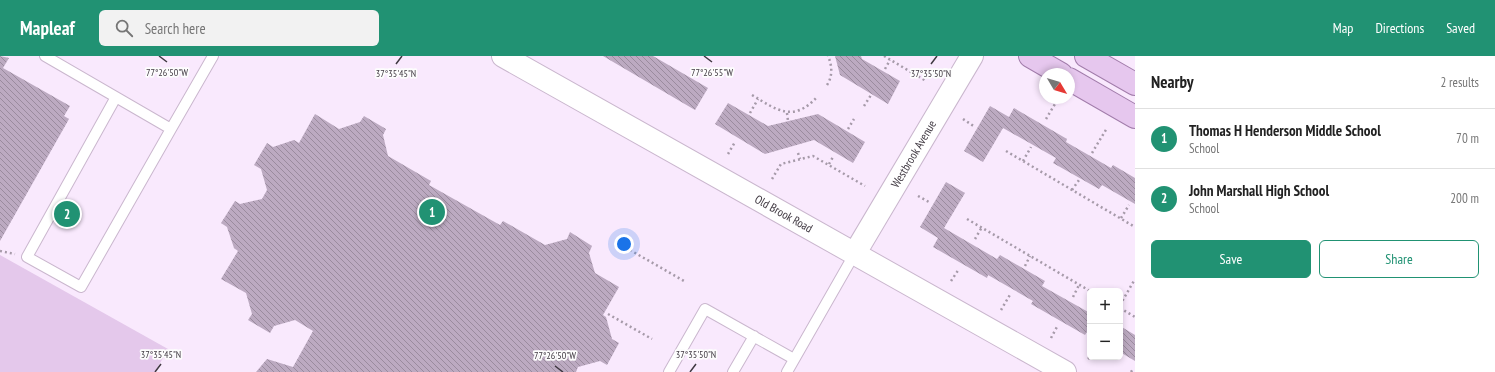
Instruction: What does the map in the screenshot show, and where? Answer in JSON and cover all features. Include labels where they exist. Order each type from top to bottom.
[{"type":"main road","points":[[1030,56],[1051,68]]},
{"type":"main road","points":[[1086,56],[1135,84]]},
{"type":"main road","points":[[1075,82],[1135,117]]},
{"type":"street","name":"Old Brook Road","points":[[503,56],[1065,372]]},
{"type":"street","name":"Westbrook Avenue","points":[[855,253],[972,56]]},
{"type":"lane","points":[[45,56],[171,129]]},
{"type":"lane","points":[[116,97],[27,256],[81,287],[213,56]]},
{"type":"lane","points":[[787,372],[855,253]]},
{"type":"lane","points":[[669,372],[705,309],[794,359]]},
{"type":"lane","points":[[733,372],[754,336]]},
{"type":"path","points":[[827,85],[830,80],[832,70],[828,56]]},
{"type":"path","points":[[884,56],[926,81]]},
{"type":"path","points":[[885,69],[890,60]]},
{"type":"path","points":[[752,95],[776,110],[787,113],[805,108],[817,97]]},
{"type":"path","points":[[864,106],[871,95]]},
{"type":"path","points":[[750,113],[758,99]]},
{"type":"path","points":[[1046,120],[1055,104]]},
{"type":"path","points":[[787,113],[788,121]]},
{"type":"path","points":[[848,129],[854,118]]},
{"type":"path","points":[[963,120],[975,127]]},
{"type":"path","points":[[1092,154],[1107,128]]},
{"type":"path","points":[[728,154],[735,142]]},
{"type":"path","points":[[1023,161],[1031,147]]},
{"type":"path","points":[[1006,151],[1135,227]]},
{"type":"path","points":[[798,153],[800,159]]},
{"type":"path","points":[[772,179],[780,165],[814,156],[865,186]]},
{"type":"path","points":[[829,164],[833,157]]},
{"type":"path","points":[[1072,190],[1079,180]]},
{"type":"path","points":[[918,196],[929,202]]},
{"type":"path","points":[[1121,218],[1129,205]]},
{"type":"path","points":[[967,219],[1087,289]]},
{"type":"path","points":[[975,239],[982,228]]},
{"type":"path","points":[[630,250],[684,281]]},
{"type":"path","points":[[1025,266],[1030,256]]},
{"type":"path","points":[[951,281],[959,269]]},
{"type":"path","points":[[1123,300],[1135,279]]},
{"type":"path","points":[[1073,297],[1080,285]]},
{"type":"path","points":[[1001,310],[1011,293]]},
{"type":"path","points":[[1123,310],[1135,317]]},
{"type":"path","points":[[608,314],[652,339]]},
{"type":"path","points":[[1051,338],[1058,325]]},
{"type":"shaded area","points":[[0,255],[168,349],[155,372],[0,372]]},
{"type":"building","points":[[0,56],[9,58],[3,68],[70,106],[64,116],[69,119],[0,241]]},
{"type":"building","points":[[603,56],[653,56],[708,88],[695,110]]},
{"type":"building","points":[[835,56],[861,56],[862,59],[900,81],[888,104],[840,75]]},
{"type":"building","points":[[728,103],[768,126],[818,114],[865,142],[853,163],[814,140],[765,154],[715,124]]},
{"type":"building","points":[[990,106],[1009,117],[1014,108],[1067,139],[1066,142],[1111,168],[1113,165],[1135,178],[1135,204],[1102,185],[1099,189],[1053,163],[1056,158],[1003,128],[983,162],[964,151]]},
{"type":"building","points":[[315,114],[339,129],[360,122],[364,116],[386,129],[383,135],[388,156],[431,181],[429,185],[500,225],[503,221],[545,245],[567,239],[570,232],[592,246],[589,253],[595,273],[619,287],[603,315],[606,317],[612,339],[619,343],[607,365],[600,361],[578,367],[576,372],[256,372],[267,359],[293,367],[313,331],[295,320],[274,326],[270,333],[248,320],[252,314],[246,293],[221,279],[238,251],[234,248],[227,227],[221,223],[235,201],[240,204],[262,199],[267,190],[261,169],[254,165],[267,143],[273,147],[294,140],[299,143]]},
{"type":"building","points":[[946,182],[965,193],[944,228],[997,259],[1000,255],[1045,281],[1042,286],[1087,311],[1087,332],[1085,335],[1031,304],[1033,301],[988,275],[987,278],[933,247],[938,238],[920,227]]},
{"type":"building","points":[[1123,328],[1135,335],[1135,361],[1123,354]]},
{"type":"place","name":"Thomas H Henderson Middle School","points":[[432,212]]},
{"type":"place","name":"John Marshall High School","points":[[67,214]]}]
